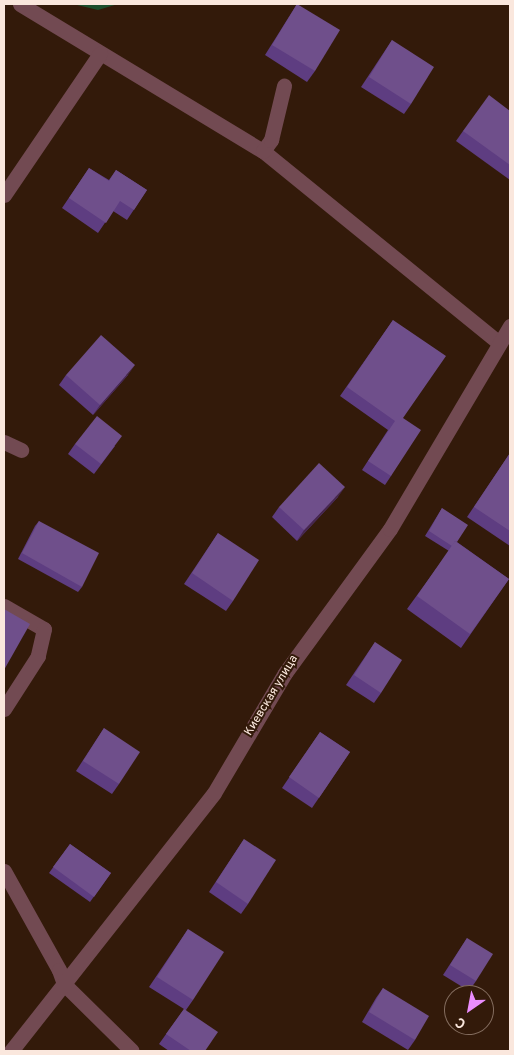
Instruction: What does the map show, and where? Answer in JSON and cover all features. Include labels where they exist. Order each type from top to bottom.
[{"type":"street","points":[[20,4],[263,151],[499,343]]},
{"type":"street","points":[[4,195],[100,54]]},
{"type":"street","points":[[263,151],[271,140],[284,86]]},
{"type":"street","name":"Киевская улица","points":[[11,1051],[214,793],[285,673],[390,529],[419,484],[510,326]]},
{"type":"street","points":[[4,442],[21,450]]},
{"type":"street","points":[[4,606],[44,629],[38,656],[4,709]]},
{"type":"street","points":[[4,871],[59,970],[64,984],[132,1051]]},
{"type":"green space","points":[[73,4],[118,4],[98,10]]},
{"type":"building","points":[[297,4],[340,30],[315,71],[272,45]]},
{"type":"building","points":[[392,40],[434,67],[411,104],[369,77]]},
{"type":"building","points":[[489,95],[510,111],[510,165],[463,131]]},
{"type":"building","points":[[89,168],[109,181],[116,170],[147,190],[134,210],[120,201],[106,223],[69,198]]},
{"type":"building","points":[[393,320],[446,356],[403,418],[421,430],[391,476],[368,461],[395,421],[347,387]]},
{"type":"building","points":[[101,335],[135,365],[100,405],[66,375]]},
{"type":"building","points":[[97,416],[122,436],[101,464],[75,444]]},
{"type":"building","points":[[510,453],[510,531],[474,507]]},
{"type":"building","points":[[319,463],[345,487],[304,530],[279,507]]},
{"type":"building","points":[[442,508],[468,525],[457,542],[455,541],[452,546],[429,531]]},
{"type":"building","points":[[39,521],[99,553],[82,587],[22,553]]},
{"type":"building","points":[[218,533],[259,560],[233,601],[192,573]]},
{"type":"building","points":[[455,541],[509,579],[470,634],[417,596]]},
{"type":"building","points":[[4,609],[30,624],[4,670]]},
{"type":"building","points":[[375,642],[402,660],[381,693],[354,675]]},
{"type":"building","points":[[104,728],[140,752],[119,784],[83,761]]},
{"type":"building","points":[[320,732],[350,752],[319,798],[289,777]]},
{"type":"building","points":[[244,839],[276,860],[248,904],[216,882]]},
{"type":"building","points":[[70,844],[111,873],[94,897],[53,867]]},
{"type":"building","points":[[188,929],[224,952],[193,1000],[157,977]]},
{"type":"building","points":[[467,938],[493,954],[476,981],[450,965]]},
{"type":"building","points":[[383,988],[429,1016],[415,1040],[369,1012]]},
{"type":"building","points":[[184,1009],[218,1032],[205,1051],[191,1051],[166,1034]]}]
